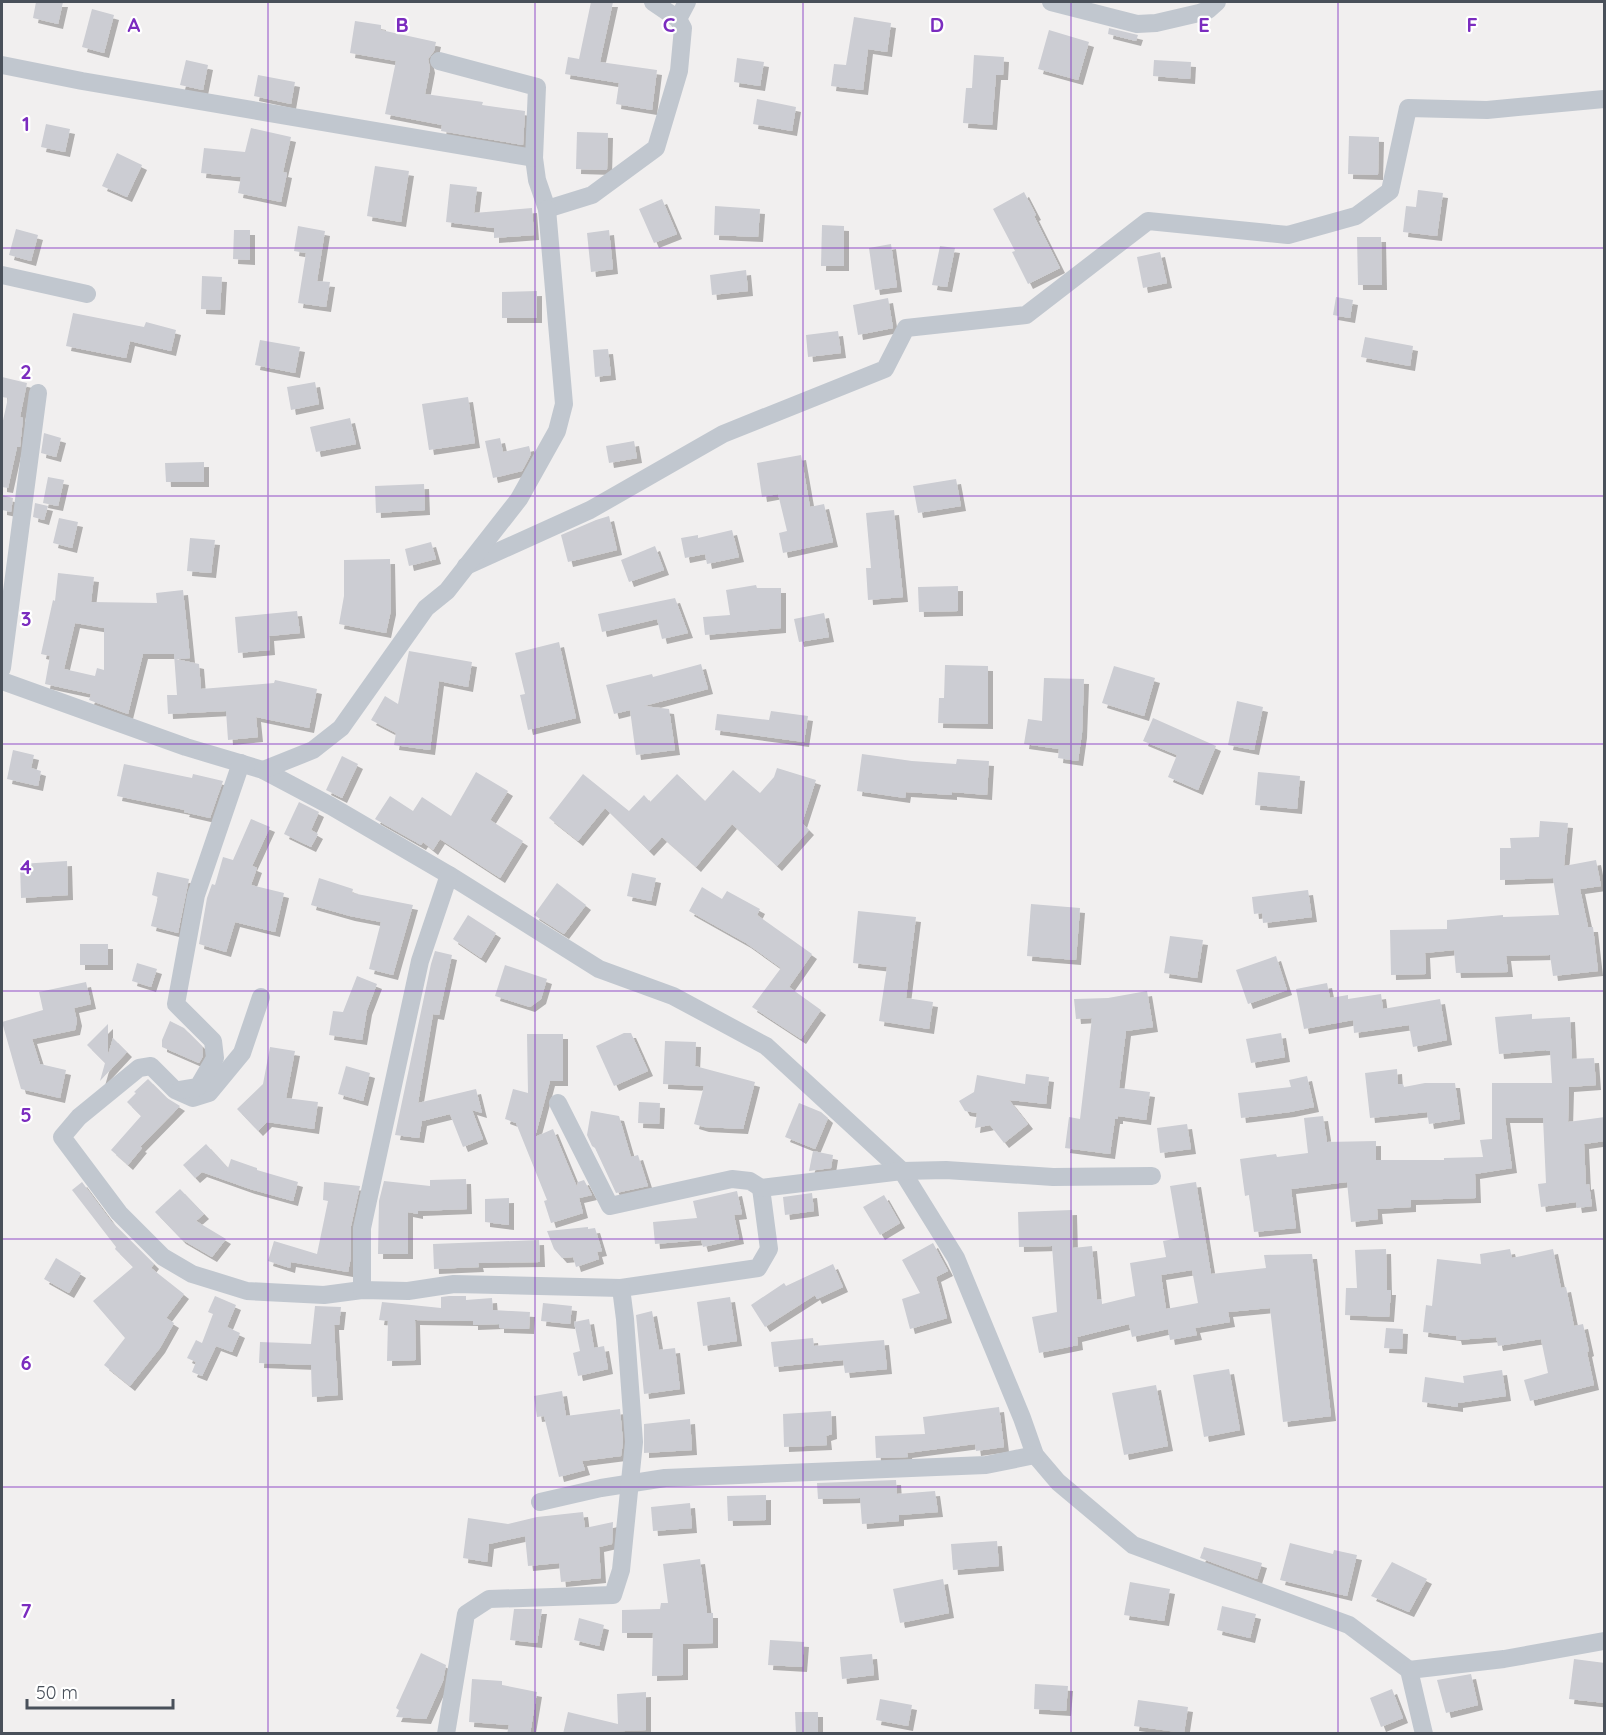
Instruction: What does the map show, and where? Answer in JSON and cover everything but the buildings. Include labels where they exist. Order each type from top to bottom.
[{"type":"street","points":[[547,209],[592,195],[656,148],[680,71],[684,28],[678,19],[653,2]]},
{"type":"street","points":[[678,19],[687,2]]},
{"type":"street","points":[[1051,2],[1137,24],[1156,23],[1199,13],[1208,10],[1217,2]]},
{"type":"street","points":[[263,770],[313,750],[341,728],[426,608],[447,591],[519,499],[557,431],[564,404],[547,209],[537,180],[534,158],[537,87],[439,61]]},
{"type":"street","points":[[2,65],[82,81],[534,158]]},
{"type":"street","points":[[466,566],[590,510],[723,434],[885,369],[906,328],[1026,315],[1148,221],[1288,236],[1356,216],[1390,191],[1408,108],[1487,110],[1605,99]]},
{"type":"street","points":[[2,275],[87,294]]},
{"type":"street","points":[[2,668],[38,393]]},
{"type":"street","points":[[2,681],[186,747],[263,770],[331,806],[449,875],[599,969],[673,996],[766,1046],[902,1171],[956,1258],[1035,1455],[1058,1482],[1133,1545],[1349,1625],[1409,1670],[1424,1734]]},
{"type":"street","points":[[175,1090],[198,1087],[215,1058],[213,1041],[176,1004],[196,894],[241,763]]},
{"type":"street","points":[[362,1290],[362,1228],[420,961],[449,875]]},
{"type":"street","points":[[261,997],[242,1053],[209,1093],[193,1098],[175,1090],[151,1066],[139,1068],[79,1116],[62,1137],[119,1213],[163,1257],[192,1274],[247,1291],[324,1295],[362,1290],[408,1291],[454,1284],[621,1288],[758,1268],[769,1249],[761,1188]]},
{"type":"street","points":[[558,1103],[610,1206],[732,1179],[750,1181],[761,1188],[902,1171],[946,1170],[1053,1177],[1152,1176]]},
{"type":"street","points":[[446,1734],[466,1614],[489,1599],[613,1595],[621,1570],[634,1442],[621,1288]]},
{"type":"street","points":[[540,1502],[665,1478],[986,1465],[1035,1455]]},
{"type":"street","points":[[1409,1670],[1504,1659],[1605,1641]]}]
